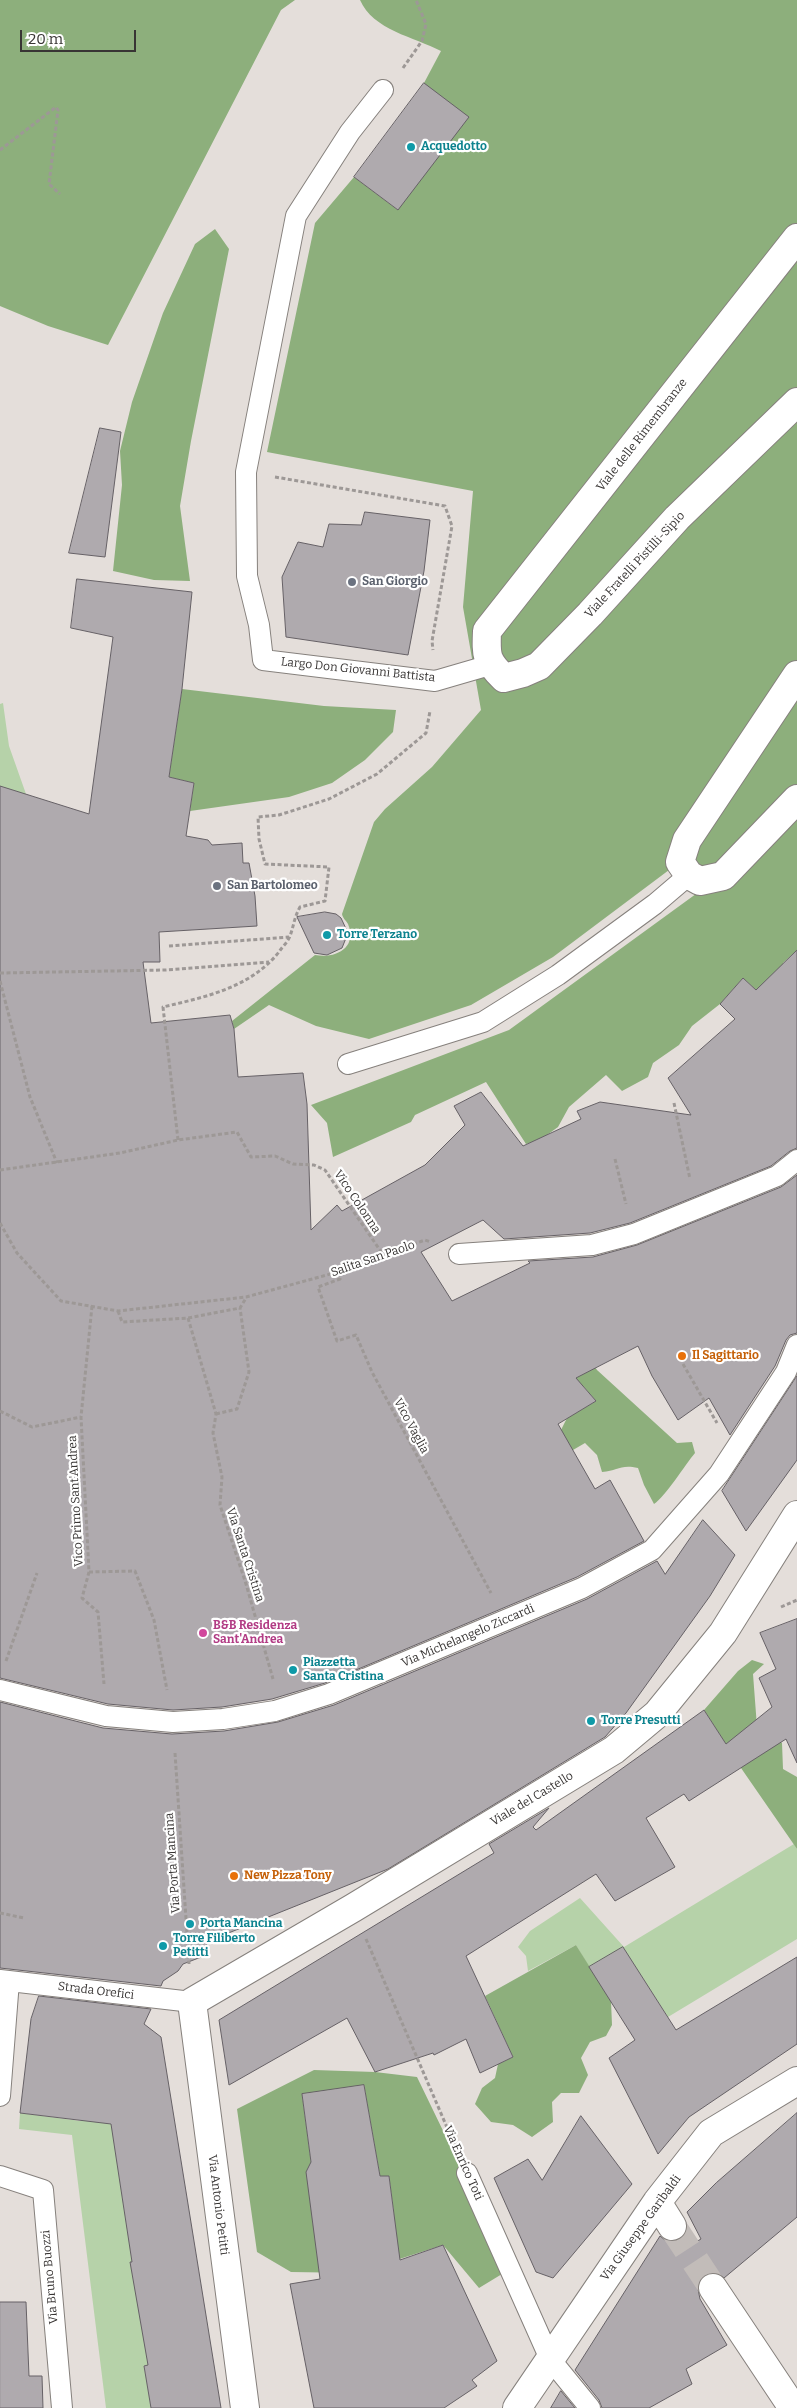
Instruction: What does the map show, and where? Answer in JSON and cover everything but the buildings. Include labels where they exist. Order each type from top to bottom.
[{"type":"street","name":"Viale delle Rimembranze","points":[[490,665],[486,648],[487,631],[797,238]]},
{"type":"street","name":"Viale Fratelli Pistilli-Sipio","points":[[490,665],[504,678],[539,666],[590,614],[678,518],[797,402]]},
{"type":"street","points":[[797,675],[687,840],[680,862],[689,875],[700,881],[723,876],[797,799]]},
{"type":"street","name":"Viale del Castello","points":[[192,2002],[353,1908],[614,1750],[657,1714],[724,1633],[797,1515]]},
{"type":"street","name":"Via Antonio Petitti","points":[[192,2002],[245,2408]]},
{"type":"street","name":"Via Giuseppe Garibaldi","points":[[517,2408],[657,2202],[712,2133],[797,2081]]},
{"type":"street","points":[[657,2202],[672,2226]]},
{"type":"street","points":[[713,2288],[793,2408]]},
{"type":"lane","points":[[246,472],[296,216],[350,132],[383,90]]},
{"type":"lane","name":"Largo Don Giovanni Battista","points":[[246,472],[247,576],[259,625],[263,660],[435,681],[490,665]]},
{"type":"lane","points":[[348,1064],[483,1022],[558,975],[655,904],[689,875]]},
{"type":"lane","points":[[459,1254],[592,1246],[634,1234],[777,1176],[797,1160]]},
{"type":"lane","name":"Via Michelangelo Ziccardi","points":[[0,1690],[106,1716],[173,1722],[223,1719],[282,1709],[329,1694],[582,1588],[652,1550],[719,1474],[786,1372],[797,1345]]},
{"type":"lane","points":[[0,2096],[4,1980]]},
{"type":"lane","name":"Strada Orefici","points":[[4,1980],[192,2002]]},
{"type":"lane","name":"Via Enrico Toti","points":[[467,2173],[550,2358],[590,2408]]},
{"type":"lane","name":"Via Bruno Buozzi","points":[[0,2176],[43,2190],[62,2408]]},
{"type":"path","points":[[383,90],[407,65],[422,41],[426,24],[416,0]]},
{"type":"path","points":[[0,150],[56,107],[58,110],[49,184],[60,194]]},
{"type":"path","points":[[0,1170],[120,1153],[178,1140],[162,1007],[211,995],[242,983],[271,962],[290,937],[293,919],[300,907],[325,901],[330,867],[265,864],[259,839],[258,818],[279,815],[329,799],[377,774],[426,733],[435,681],[432,640],[452,526],[445,506],[246,472]]},
{"type":"path","points":[[169,946],[290,937]]},
{"type":"path","points":[[0,973],[122,971],[271,962]]},
{"type":"path","points":[[0,981],[30,1096],[58,1163]]},
{"type":"path","points":[[674,1103],[696,1209]]},
{"type":"path","name":"Vico Colonna","points":[[178,1140],[237,1132],[251,1157],[275,1156],[292,1164],[314,1165],[325,1170],[384,1256]]},
{"type":"path","points":[[615,1159],[634,1234]]},
{"type":"path","name":"Salita San Paolo","points":[[0,1223],[17,1253],[61,1301],[118,1311],[246,1297],[338,1272],[425,1240],[459,1254]]},
{"type":"path","name":"Vico Vaglia","points":[[338,1272],[340,1280],[318,1287],[337,1341],[356,1335],[372,1372],[505,1620]]},
{"type":"path","points":[[216,1414],[237,1408],[249,1372],[240,1308],[246,1297]]},
{"type":"path","name":"Vico Primo Sant'Andrea","points":[[92,1306],[81,1418],[89,1572],[82,1598],[98,1612],[106,1716]]},
{"type":"path","points":[[118,1311],[122,1322],[188,1318],[240,1308]]},
{"type":"path","name":"Via Santa Cristina","points":[[188,1318],[216,1414],[213,1433],[222,1477],[220,1506],[246,1584],[282,1709]]},
{"type":"path","points":[[684,1364],[704,1400]]},
{"type":"path","points":[[0,1410],[32,1427],[81,1418]]},
{"type":"path","name":"Via Porta Mancina","points":[[89,1572],[135,1571],[154,1620],[173,1722],[192,2002]]},
{"type":"path","points":[[3,1669],[37,1573]]},
{"type":"path","name":"Via Enrico Toti","points":[[353,1908],[467,2173]]},
{"type":"path","points":[[0,1913],[24,1918]]},
{"type":"green space","points":[[0,0],[295,0],[281,10],[108,345],[48,326],[0,306]]},
{"type":"green space","points":[[360,0],[797,0],[797,950],[783,963],[786,969],[768,1001],[743,978],[720,1004],[692,1026],[679,1045],[653,1063],[648,1077],[622,1091],[606,1075],[569,1107],[558,1127],[540,1140],[526,1144],[486,1082],[415,1115],[411,1122],[333,1157],[327,1123],[311,1105],[509,1030],[700,891],[669,870],[553,957],[471,1005],[369,1039],[316,1026],[269,1005],[234,1029],[232,1021],[315,955],[323,956],[337,953],[347,945],[350,940],[350,932],[342,914],[374,822],[385,809],[432,767],[481,710],[463,607],[473,491],[267,452],[315,223],[354,177],[398,210],[424,83],[441,51],[384,26],[374,19]]},
{"type":"green space","points":[[215,229],[229,249],[180,506],[190,581],[154,580],[113,571],[122,485],[120,451],[132,402],[163,313],[195,244]]},
{"type":"green space","points":[[182,689],[324,706],[396,710],[393,732],[365,760],[332,783],[289,797],[190,811],[194,783],[169,777]]},
{"type":"green space","points":[[3,703],[9,746],[26,794],[0,845],[0,704]]},
{"type":"green space","points":[[587,1354],[597,1370],[677,1443],[692,1442],[695,1453],[669,1488],[654,1504],[638,1468],[623,1467],[602,1472],[597,1455],[585,1443],[573,1450],[557,1438],[567,1418],[596,1401],[583,1386],[469,1391]]},
{"type":"green space","points":[[752,1660],[764,1664],[753,1674],[757,1727],[770,1732],[782,1743],[783,1769],[797,1777],[797,1849],[741,1768],[704,1710],[738,1671]]},
{"type":"green space","points":[[794,1844],[797,1849],[797,1939],[668,2017],[623,1948],[589,1967],[576,1945],[528,1971],[526,1956],[518,1947],[530,1931],[580,1898],[624,1947]]},
{"type":"green space","points":[[576,1945],[611,2001],[612,2025],[606,2036],[590,2042],[581,2058],[588,2075],[579,2093],[561,2093],[552,2102],[553,2122],[532,2137],[513,2125],[491,2122],[475,2104],[482,2088],[495,2078],[498,2064],[513,2057],[485,1996]]},
{"type":"green space","points":[[314,2070],[375,2072],[417,2077],[463,2172],[502,2274],[479,2288],[443,2245],[356,2273],[291,2272],[257,2252],[237,2109]],"holes":[[[364,2085],[380,2176],[389,2176],[394,2214],[313,2225],[311,2162],[302,2094]]]},
{"type":"green space","points":[[86,2084],[118,2124],[114,2142],[149,2365],[144,2366],[151,2408],[106,2408],[72,2135],[19,2129],[20,2113],[81,2121]]},
{"type":"tunnel","points":[[672,2226],[713,2288]]},
{"type":"place","name":"Acquedotto","points":[[411,147]]},
{"type":"place","name":"San Giorgio","points":[[352,582]]},
{"type":"place","name":"San Bartolomeo","points":[[217,886]]},
{"type":"place","name":"Torre Terzano","points":[[327,935]]},
{"type":"place","name":"Il Sagittario","points":[[682,1356]]},
{"type":"place","name":"B&B Residenza Sant'Andrea","points":[[203,1633]]},
{"type":"place","name":"Piazzetta Santa Cristina","points":[[293,1670]]},
{"type":"place","name":"Torre Presutti","points":[[591,1721]]},
{"type":"place","name":"New Pizza Tony","points":[[234,1876]]},
{"type":"place","name":"Porta Mancina","points":[[190,1924]]},
{"type":"place","name":"Torre Filiberto Petitti","points":[[163,1946]]}]
